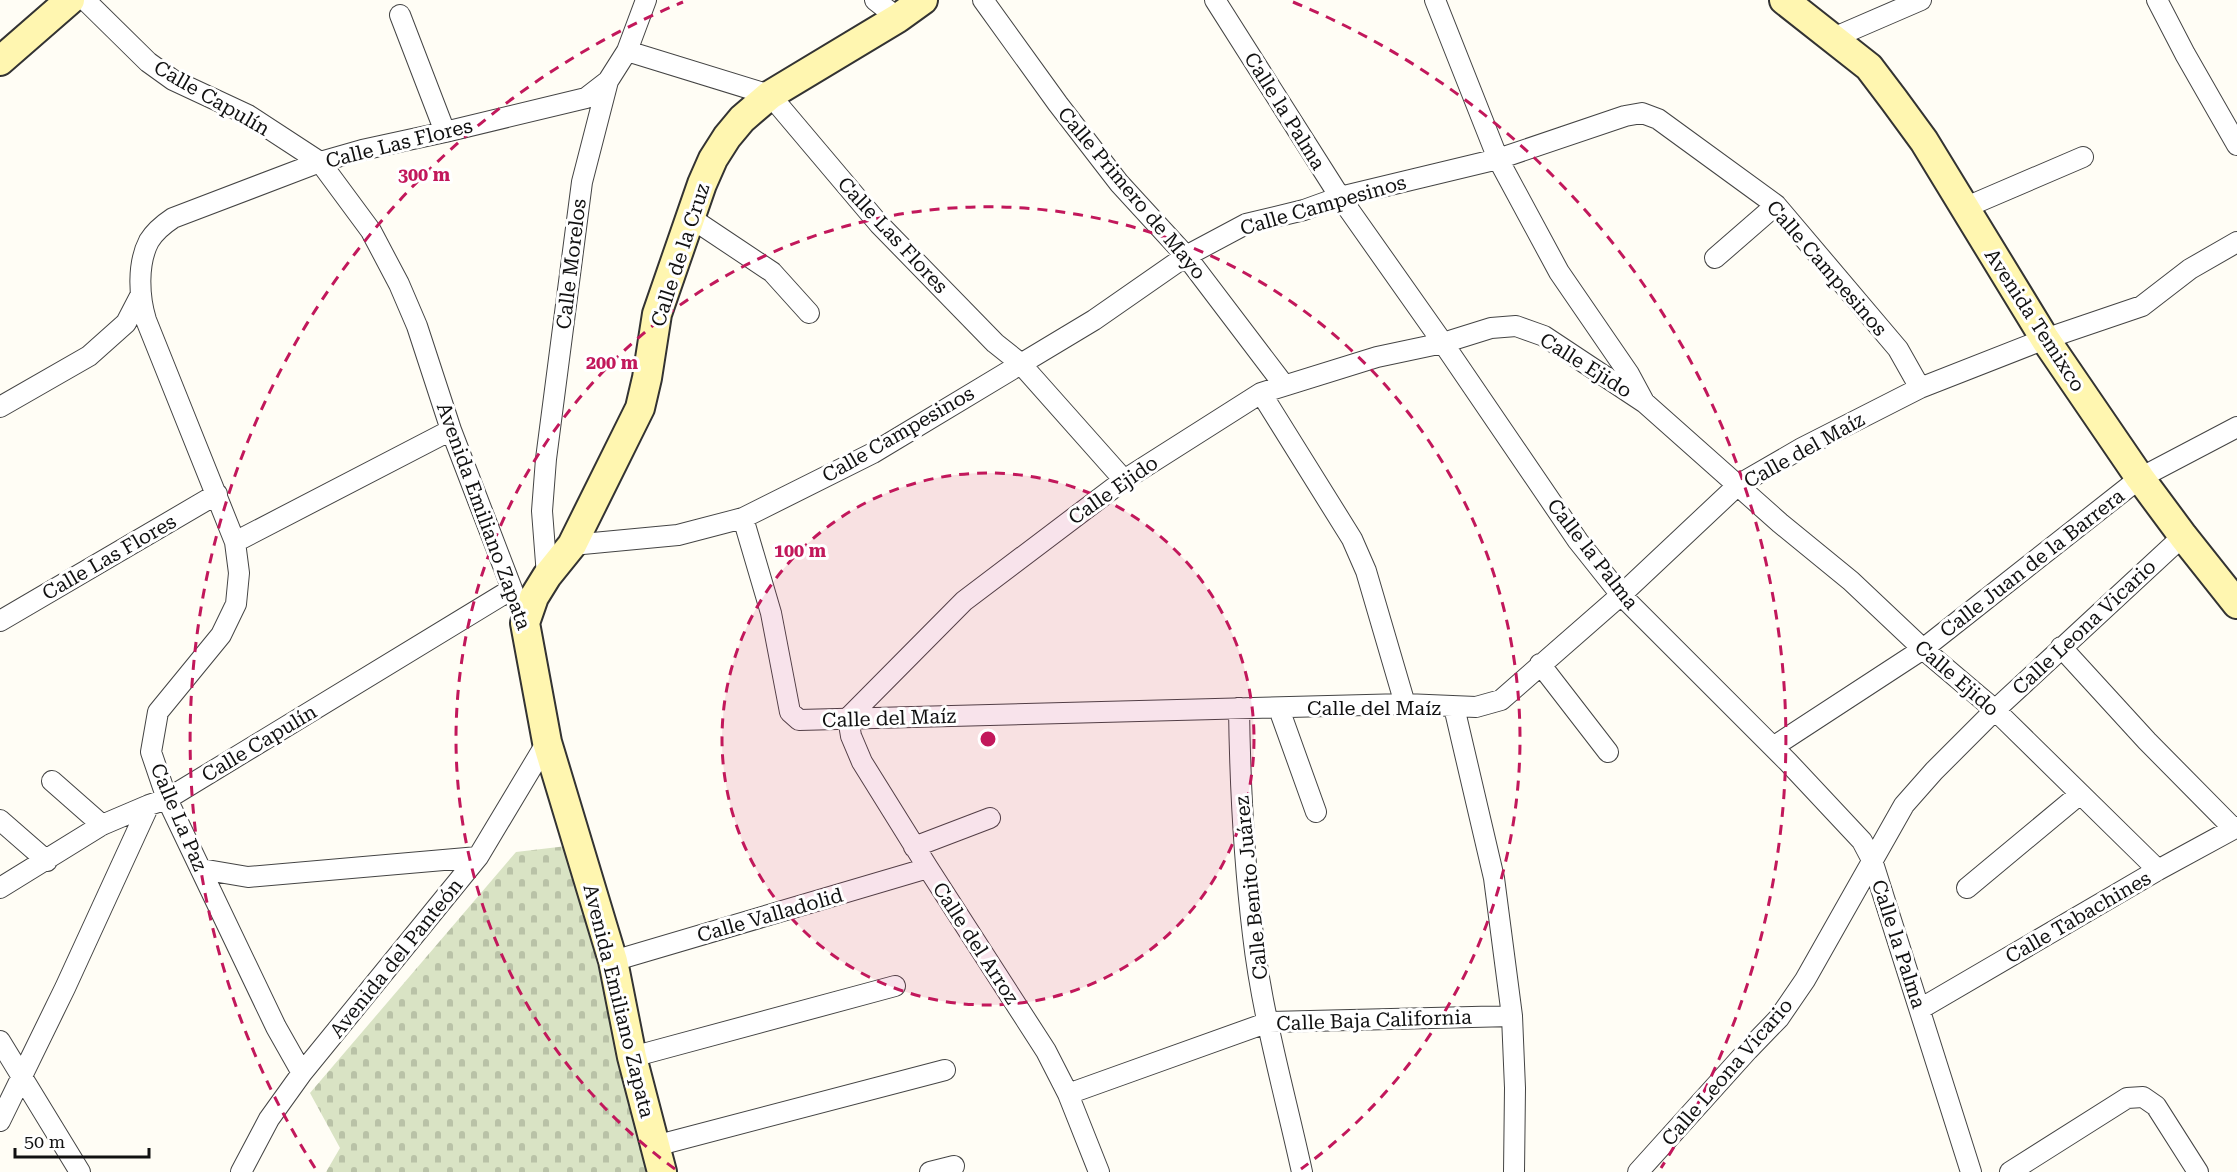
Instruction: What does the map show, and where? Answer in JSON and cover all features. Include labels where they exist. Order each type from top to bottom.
[{"type":"main road","points":[[0,61],[70,0]]},
{"type":"main road","name":"Calle de la Cruz","points":[[525,623],[534,597],[547,576],[572,545],[640,408],[657,314],[709,167],[727,137],[742,119],[770,95],[898,18],[923,0]]},
{"type":"main road","name":"Avenida Temixco","points":[[1784,0],[1869,68],[1894,100],[1924,141],[2044,339],[2140,478],[2237,604]]},
{"type":"main road","name":"Avenida Emiliano Zapata","points":[[525,623],[547,742],[613,961],[632,1057],[658,1159]]},
{"type":"street","name":"Calle Capulín","points":[[85,0],[148,62],[173,80],[248,115],[320,162]]},
{"type":"street","name":"Calle Morelos","points":[[547,576],[542,511],[554,392],[582,182],[608,81],[627,51],[646,0]]},
{"type":"street","points":[[875,0],[898,18]]},
{"type":"street","name":"Calle Primero de Mayo","points":[[983,0],[1058,104],[1119,183],[1186,256],[1284,385]]},
{"type":"street","name":"Calle la Palma","points":[[1215,0],[1340,197],[1578,541],[1621,595],[1773,747],[1862,842],[1872,860],[1971,1172]]},
{"type":"street","points":[[1435,0],[1498,159],[1559,272],[1629,374],[1644,403]]},
{"type":"street","points":[[1833,38],[1921,0]]},
{"type":"street","points":[[2157,0],[2237,145]]},
{"type":"street","points":[[400,15],[445,132]]},
{"type":"street","points":[[627,51],[770,95]]},
{"type":"street","name":"Calle Las Flores","points":[[140,296],[143,258],[149,241],[162,226],[173,218],[320,162],[362,150],[586,98],[608,81]]},
{"type":"street","name":"Calle Las Flores","points":[[770,95],[879,224],[995,343],[1020,363],[1124,480]]},
{"type":"street","name":"Calle Campesinos","points":[[572,545],[678,535],[743,518],[873,453],[1094,320],[1186,256],[1246,224],[1304,210],[1340,197],[1498,159],[1625,116],[1642,113],[1658,119],[1776,205],[1898,349],[1920,388]]},
{"type":"street","points":[[1964,208],[2083,157]]},
{"type":"street","name":"Avenida Emiliano Zapata","points":[[320,162],[371,231],[399,284],[417,326],[451,430],[525,623]]},
{"type":"street","points":[[1715,258],[1776,205]]},
{"type":"street","points":[[691,218],[772,272],[809,313]]},
{"type":"street","name":"Calle del Maíz","points":[[743,518],[771,613],[790,712],[799,720],[1405,704],[1476,707],[1501,700],[1621,595],[1738,484],[1802,448],[1920,388],[2044,339],[2142,306],[2190,269],[2237,242]]},
{"type":"street","points":[[0,407],[88,356],[126,323],[140,296]]},
{"type":"street","name":"Calle La Paz","points":[[140,296],[146,320],[236,542],[239,573],[236,604],[221,635],[158,712],[151,752],[158,802],[201,869],[276,1027],[302,1073]]},
{"type":"street","name":"Calle Ejido","points":[[848,718],[964,601],[1124,480],[1261,393],[1377,357],[1443,343],[1491,328],[1516,326],[1544,336],[1644,403],[1780,523],[1851,581],[1923,649],[1995,710],[2158,870]]},
{"type":"street","points":[[1261,393],[1352,539],[1366,571],[1405,704]]},
{"type":"street","name":"Calle Juan de la Barrera","points":[[1773,747],[1923,649],[2140,478],[2237,427]]},
{"type":"street","points":[[236,542],[451,430]]},
{"type":"street","name":"Calle Las Flores","points":[[0,621],[217,494]]},
{"type":"street","name":"Calle Leona Vicario","points":[[1638,1172],[1779,1018],[1805,980],[1904,805],[1934,771],[1995,710],[2183,536]]},
{"type":"street","name":"Calle Capulín","points":[[0,888],[102,825],[158,802],[512,589]]},
{"type":"street","points":[[2061,647],[2147,741],[2236,828]]},
{"type":"street","points":[[1540,664],[1608,752]]},
{"type":"street","points":[[1454,707],[1494,878],[1512,1016],[1515,1088],[1514,1172]]},
{"type":"street","name":"Calle Benito Juárez","points":[[1239,708],[1240,784],[1253,937],[1302,1172]]},
{"type":"street","points":[[1279,709],[1316,812]]},
{"type":"street","name":"Calle del Arroz","points":[[848,718],[851,736],[862,762],[1046,1051],[1068,1094],[1099,1172]]},
{"type":"street","name":"Avenida del Panteón","points":[[241,1172],[269,1119],[302,1073],[478,857],[547,742]]},
{"type":"street","points":[[52,781],[102,825]]},
{"type":"street","points":[[1967,888],[2080,794]]},
{"type":"street","points":[[0,1121],[158,802]]},
{"type":"street","points":[[914,847],[990,819]]},
{"type":"street","points":[[0,820],[47,861]]},
{"type":"street","name":"Calle Tabachines","points":[[1920,1009],[2158,870],[2236,828]]},
{"type":"street","points":[[201,869],[248,877],[478,857]]},
{"type":"street","name":"Calle Valladolid","points":[[613,961],[928,868]]},
{"type":"street","points":[[632,1057],[895,986]]},
{"type":"street","name":"Calle Baja California","points":[[1068,1094],[1269,1022],[1512,1016]]},
{"type":"street","points":[[0,1041],[23,1075],[80,1172]]},
{"type":"street","points":[[658,1159],[945,1070]]},
{"type":"street","points":[[2010,1172],[2127,1098],[2143,1097],[2156,1106],[2198,1172]]},
{"type":"street","points":[[930,1172],[954,1166]]},
{"type":"green space","points":[[567,846],[653,1172],[326,1172],[340,1148],[310,1093],[516,852]]}]
